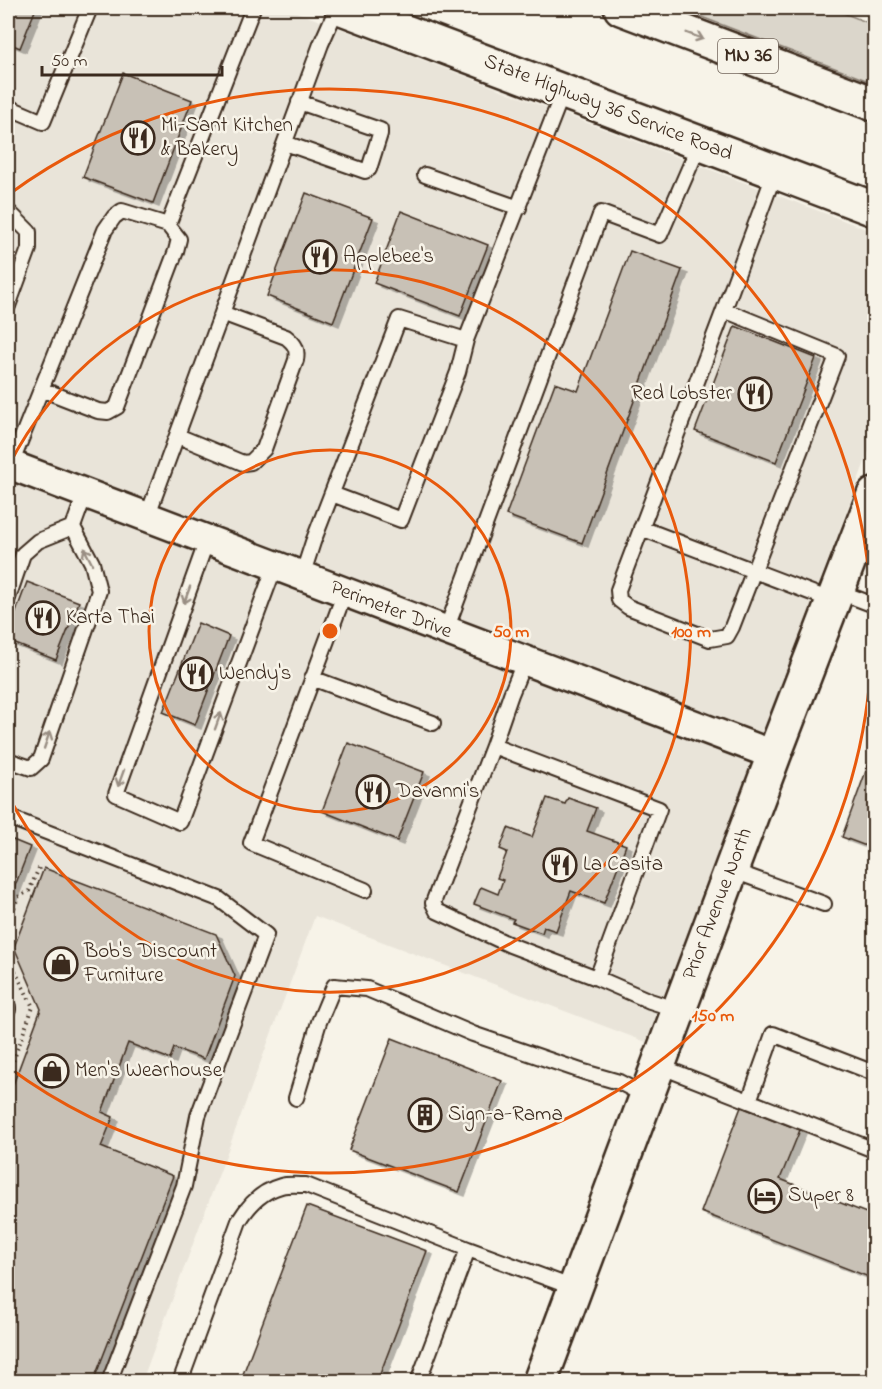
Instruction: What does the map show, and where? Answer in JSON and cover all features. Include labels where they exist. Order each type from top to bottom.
[{"type":"main road","name":"State Highway 36 Service Road","points":[[342,8],[874,209]]},
{"type":"main road","name":"MN 36","points":[[621,8],[874,104]]},
{"type":"main road","name":"Prior Avenue North","points":[[540,1382],[657,1065],[874,495]]},
{"type":"street","name":"Perimeter Drive","points":[[9,468],[147,517],[774,755]]},
{"type":"lane","points":[[8,107],[43,122],[90,8]]},
{"type":"lane","points":[[168,225],[253,8]]},
{"type":"lane","points":[[147,517],[299,102],[337,8]]},
{"type":"lane","points":[[332,494],[401,520],[458,372],[466,340],[563,92]]},
{"type":"lane","points":[[285,143],[365,171],[369,169],[380,130],[299,102]]},
{"type":"lane","points":[[446,630],[601,213],[660,236],[700,143]]},
{"type":"lane","points":[[724,310],[837,356],[732,627],[727,636],[710,639],[628,607],[619,600],[618,590],[775,172]]},
{"type":"lane","points":[[425,175],[519,208]]},
{"type":"lane","points":[[8,211],[29,232],[30,249],[8,306]]},
{"type":"lane","points":[[9,468],[105,230],[114,217],[122,211],[168,225],[179,239],[176,251],[117,407],[108,412],[98,411],[41,389]]},
{"type":"lane","points":[[178,436],[243,463],[251,462],[264,449],[296,360],[298,351],[294,343],[222,313]]},
{"type":"lane","points":[[302,576],[399,319],[466,340]]},
{"type":"lane","points":[[8,760],[32,768],[40,759],[99,591],[92,563],[73,527],[85,494]]},
{"type":"lane","points":[[8,598],[23,554],[38,541],[73,527]]},
{"type":"lane","points":[[641,528],[753,571],[835,596],[874,605]]},
{"type":"lane","points":[[207,540],[116,794],[180,822],[275,566]]},
{"type":"lane","points":[[345,592],[251,843],[365,890]]},
{"type":"lane","points":[[525,660],[510,694],[494,746],[433,903],[437,911],[510,945],[678,1010]]},
{"type":"lane","points":[[312,678],[433,723]]},
{"type":"lane","points":[[494,746],[659,809],[597,978]]},
{"type":"lane","points":[[8,818],[219,899],[266,934],[198,1116],[184,1186],[109,1382]]},
{"type":"lane","points":[[731,870],[824,904]]},
{"type":"lane","points":[[296,1098],[319,1022],[334,986],[368,990],[473,1034],[619,1082],[646,1096]]},
{"type":"lane","points":[[748,1101],[773,1034],[874,1073]]},
{"type":"lane","points":[[657,1065],[874,1150]]},
{"type":"lane","points":[[180,1382],[239,1221],[247,1208],[263,1195],[281,1186],[306,1185],[574,1288]]},
{"type":"lane","points":[[418,1382],[468,1249]]},
{"type":"path","points":[[8,925],[18,897],[30,891],[39,868]]},
{"type":"shaded area","points":[[8,8],[286,8],[874,232],[874,438],[646,1042],[315,916],[142,1381],[8,1381]]},
{"type":"shaded area","points":[[678,8],[831,8],[874,25],[874,83]]},
{"type":"building","points":[[8,8],[36,8],[20,48],[8,43]]},
{"type":"building","name":"Mi-Sant Kitchen & Bakery","points":[[123,73],[192,100],[153,203],[83,177]]},
{"type":"building","name":"Applebee's","points":[[306,193],[373,218],[333,322],[267,296]]},
{"type":"building","points":[[401,211],[488,245],[460,316],[374,283]]},
{"type":"building","points":[[630,251],[682,270],[582,543],[506,515],[555,383],[578,391]]},
{"type":"building","name":"Red Lobster","points":[[735,326],[816,358],[776,462],[695,431]]},
{"type":"building","name":"Karta Thai","points":[[27,582],[79,602],[56,660],[8,641],[8,634]]},
{"type":"building","name":"Wendy's","points":[[198,623],[229,636],[195,725],[163,712]]},
{"type":"building","name":"Davanni's","points":[[348,743],[424,772],[397,841],[322,811]]},
{"type":"building","points":[[874,749],[874,849],[842,837]]},
{"type":"building","name":"La Casita","points":[[547,798],[565,804],[568,798],[596,808],[587,831],[626,845],[604,903],[571,891],[556,931],[544,927],[542,933],[512,922],[514,919],[474,904],[481,887],[498,894],[503,880],[497,878],[507,852],[500,849],[508,828],[532,837]]},
{"type":"building","points":[[8,838],[30,847],[8,904]]},
{"type":"building","points":[[44,868],[216,934],[235,976],[204,1059],[174,1048],[170,1059],[128,1043],[102,1112],[113,1117],[101,1147],[173,1176],[93,1382],[8,1382],[8,1098],[41,1009],[14,947]]},
{"type":"building","name":"Sign-a-Rama","points":[[392,1038],[502,1081],[459,1192],[349,1150]]},
{"type":"building","name":"Super 8","points":[[741,1107],[800,1130],[780,1179],[874,1216],[874,1279],[701,1212]]},
{"type":"building","points":[[307,1206],[427,1251],[377,1382],[240,1382]]},
{"type":"place","name":"Mi-Sant Kitchen & Bakery","points":[[138,138]]},
{"type":"place","name":"Applebee's","points":[[320,257]]},
{"type":"place","name":"Red Lobster","points":[[755,394]]},
{"type":"place","name":"Karta Thai","points":[[43,618]]},
{"type":"place","name":"Wendy's","points":[[196,674]]},
{"type":"place","name":"Davanni's","points":[[373,792]]},
{"type":"place","name":"La Casita","points":[[560,865]]},
{"type":"place","name":"Bob's Discount Furniture","points":[[61,964]]},
{"type":"place","name":"Men's Wearhouse","points":[[52,1071]]},
{"type":"place","name":"Sign-a-Rama","points":[[425,1115]]},
{"type":"place","name":"Super 8","points":[[765,1196]]}]
